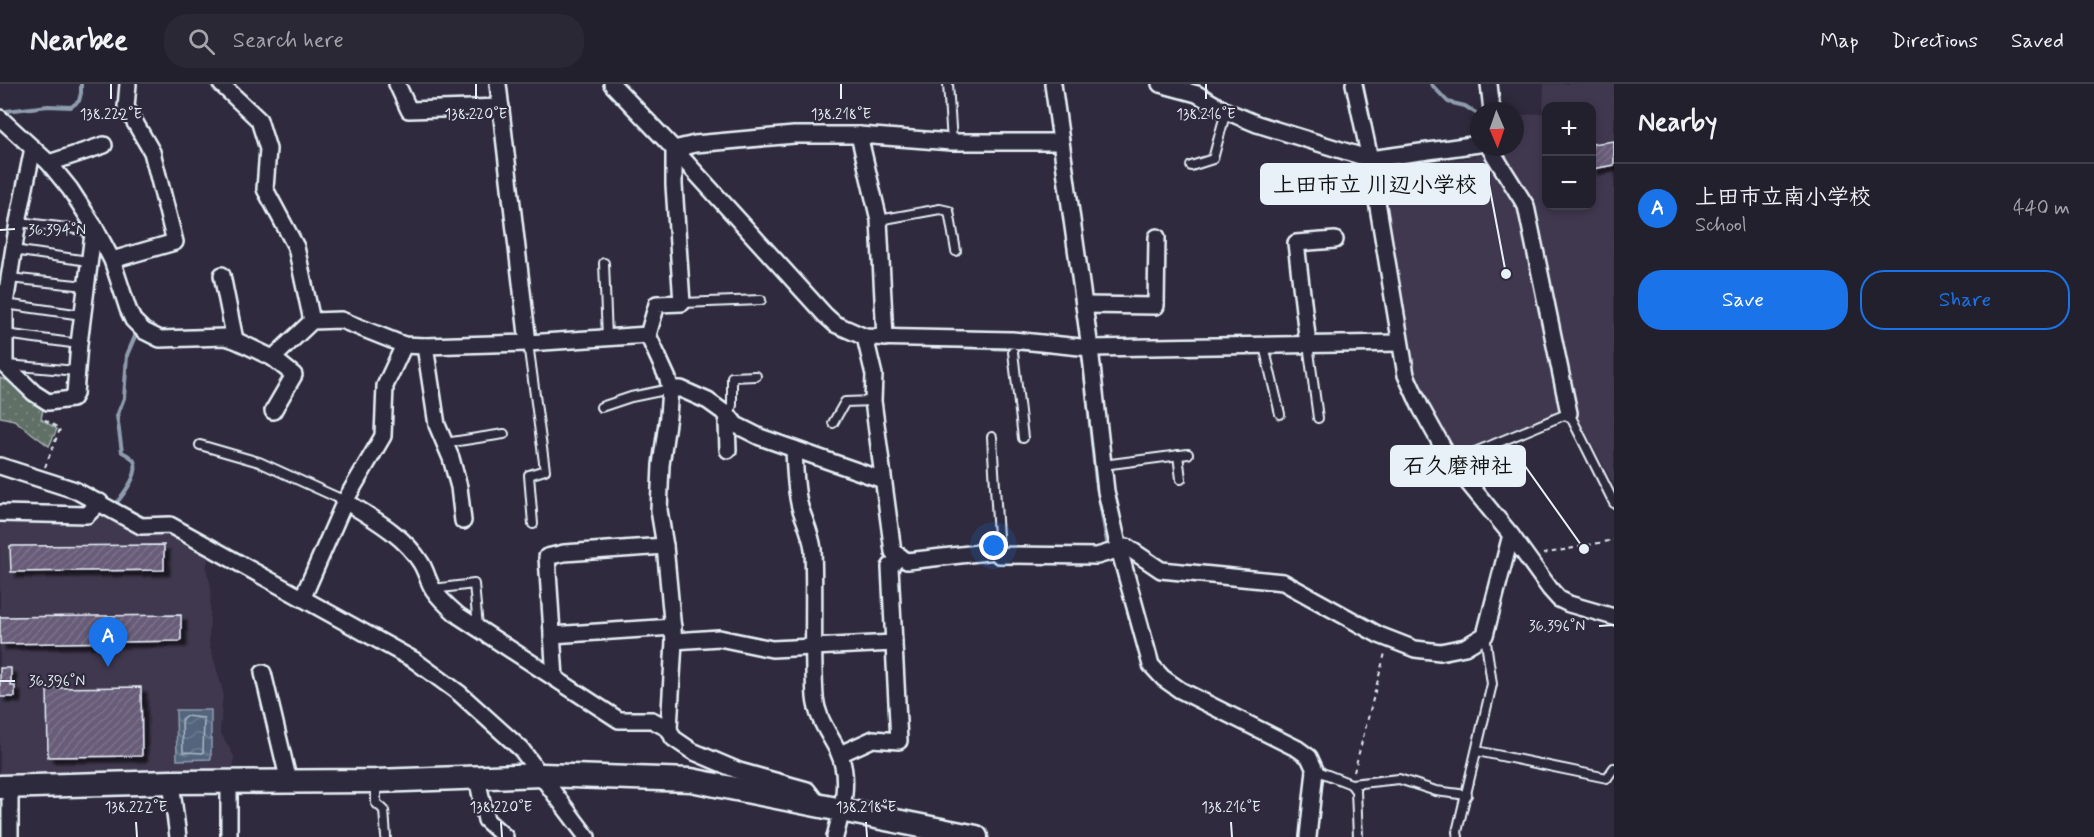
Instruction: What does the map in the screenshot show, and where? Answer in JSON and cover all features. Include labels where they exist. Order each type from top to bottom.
[{"type":"street","points":[[112,260],[175,242],[152,152],[126,107],[128,84]]},
{"type":"street","points":[[221,84],[259,120],[268,148],[265,189],[296,247],[312,321]]},
{"type":"street","points":[[397,84],[409,110],[501,107]]},
{"type":"street","points":[[498,84],[528,343]]},
{"type":"street","points":[[612,84],[825,315],[835,324],[865,337],[1012,346],[1090,348],[1400,343]]},
{"type":"street","points":[[1053,84],[1090,348],[1106,491],[1119,549],[1151,665],[1163,678],[1180,690],[1299,749],[1309,757],[1316,770],[1308,837]]},
{"type":"street","points":[[1160,84],[1197,94],[1226,111],[1257,124],[1370,159],[1470,145]]},
{"type":"street","points":[[1354,84],[1370,159],[1406,375],[1420,408],[1451,462],[1511,534],[1559,599],[1614,617]]},
{"type":"street","points":[[1489,84],[1491,102]]},
{"type":"street","points":[[0,118],[48,163],[69,189],[112,260],[133,320],[144,330],[160,339],[225,337],[235,339],[273,358],[294,375],[273,411]]},
{"type":"street","points":[[674,149],[695,144],[794,135],[859,135],[952,142],[1061,142]]},
{"type":"street","points":[[859,135],[879,220],[885,338]]},
{"type":"street","points":[[48,163],[104,145]]},
{"type":"street","points":[[33,148],[5,304],[5,365],[34,393],[48,402],[72,399],[75,394],[93,229]]},
{"type":"street","points":[[674,149],[674,185],[682,303],[657,304],[648,335],[668,380],[669,389],[668,416],[661,465],[660,510],[666,546],[674,634],[669,729],[673,738],[692,751],[739,771],[807,790],[818,804]]},
{"type":"street","points":[[1495,156],[1527,206],[1569,413]]},
{"type":"street","points":[[1084,305],[1156,306],[1157,237]]},
{"type":"street","points":[[1308,344],[1296,243],[1335,240]]},
{"type":"street","points":[[222,275],[235,339]]},
{"type":"street","points":[[273,358],[312,321],[341,321],[404,345],[425,346],[528,343],[648,335]]},
{"type":"street","points":[[865,337],[874,375],[873,401],[893,552],[907,561],[996,551],[999,555],[1097,556],[1127,547],[1161,570],[1283,582],[1389,639],[1415,649],[1440,652],[1465,647],[1485,634],[1511,534]]},
{"type":"street","points":[[303,597],[345,501],[383,436],[385,386],[404,345]]},
{"type":"street","points":[[425,346],[437,426],[451,458],[459,487],[463,520]]},
{"type":"street","points":[[669,389],[681,389],[708,401],[729,416],[736,425],[760,437],[883,480]]},
{"type":"street","points":[[728,450],[729,416]]},
{"type":"street","points":[[794,449],[796,491],[812,536],[815,698],[821,723],[840,754],[844,773],[842,809],[835,837]]},
{"type":"street","points":[[0,466],[75,490],[141,526],[171,525],[414,660],[459,693],[520,749],[587,837]]},
{"type":"street","points":[[345,501],[381,523],[410,549],[421,562],[433,589],[446,605],[478,629],[619,720],[652,720],[669,729]]},
{"type":"street","points":[[0,513],[87,515],[100,502]]},
{"type":"street","points":[[555,678],[546,557],[564,553],[666,546]]},
{"type":"street","points":[[840,754],[873,740],[899,741],[890,567],[900,556]]},
{"type":"street","points":[[552,635],[674,634],[719,638],[772,649],[815,645],[894,643]]},
{"type":"street","points":[[263,673],[289,782]]},
{"type":"street","points":[[10,837],[5,787],[171,782],[376,781],[542,775],[691,780],[976,837]]},
{"type":"street","points":[[477,778],[486,820],[505,837]]},
{"type":"street","points":[[171,782],[178,837]]},
{"type":"street","points":[[229,782],[229,837]]},
{"type":"lane","points":[[948,84],[952,142]]},
{"type":"lane","points":[[1191,166],[1213,159],[1226,111]]},
{"type":"lane","points":[[879,220],[940,208],[949,210],[956,251]]},
{"type":"lane","points":[[18,222],[93,229]]},
{"type":"lane","points":[[13,250],[88,261]]},
{"type":"lane","points":[[604,262],[607,338]]},
{"type":"lane","points":[[9,278],[86,286]]},
{"type":"lane","points":[[682,303],[761,300]]},
{"type":"lane","points":[[5,304],[82,315]]},
{"type":"lane","points":[[5,334],[79,344]]},
{"type":"lane","points":[[528,343],[545,470],[529,475],[532,524]]},
{"type":"lane","points":[[1308,344],[1318,418]]},
{"type":"lane","points":[[1012,346],[1023,438]]},
{"type":"lane","points":[[1264,346],[1280,414]]},
{"type":"lane","points":[[5,365],[77,371]]},
{"type":"lane","points":[[729,416],[732,405],[732,378],[756,376]]},
{"type":"lane","points":[[601,407],[631,397],[669,389]]},
{"type":"lane","points":[[833,423],[845,402],[873,401]]},
{"type":"lane","points":[[1451,462],[1569,413],[1614,503]]},
{"type":"lane","points":[[445,443],[504,434]]},
{"type":"lane","points":[[992,437],[999,555]]},
{"type":"lane","points":[[200,445],[259,462],[345,501]]},
{"type":"lane","points":[[1103,465],[1188,454]]},
{"type":"lane","points":[[1178,455],[1181,479]]},
{"type":"lane","points":[[433,589],[474,585],[478,629]]},
{"type":"lane","points":[[1458,837],[1457,832],[1492,684],[1485,634]]},
{"type":"lane","points":[[1477,751],[1607,778],[1614,768]]},
{"type":"lane","points":[[1316,770],[1351,784],[1399,779],[1436,791],[1467,795]]},
{"type":"lane","points":[[376,781],[376,803],[384,810],[386,837]]},
{"type":"lane","points":[[1351,784],[1356,791],[1358,837]]},
{"type":"path","points":[[41,478],[60,429],[44,419],[45,416]]},
{"type":"path","points":[[1528,558],[1614,540]]},
{"type":"path","points":[[1351,784],[1389,639]]},
{"type":"shaded area","points":[[1544,84],[1614,84],[1614,485],[1572,406],[1454,455],[1427,407],[1416,375],[1378,172],[1478,156],[1524,156],[1524,115],[1542,113],[1542,210],[1596,210],[1596,102],[1543,102]]},
{"type":"shaded area","points":[[103,509],[159,530],[209,556],[206,569],[211,586],[209,642],[223,692],[220,732],[234,756],[233,771],[0,774],[0,517]]},
{"type":"green space","points":[[0,378],[12,382],[44,405],[41,419],[57,429],[49,446],[14,420],[0,417]]},
{"type":"water","points":[[176,710],[211,710],[211,759],[177,760]]},
{"type":"building","points":[[1614,141],[1614,165],[1596,168],[1596,143]]},
{"type":"building","points":[[164,545],[164,570],[11,572],[10,546]]},
{"type":"building","points":[[181,615],[181,641],[0,644],[0,617]]},
{"type":"building","points":[[0,668],[11,668],[11,686],[15,686],[15,697],[0,697]]},
{"type":"building","points":[[141,687],[142,756],[48,757],[47,688]]},
{"type":"waterway","points":[[6,111],[48,106],[71,107],[79,101],[81,84]]},
{"type":"waterway","points":[[1431,84],[1448,102],[1470,109]]},
{"type":"waterway","points":[[116,504],[130,483],[136,466],[133,460],[122,452],[117,416],[124,398],[127,355],[136,331]]},
{"type":"waterway","points":[[839,333],[854,340]]},
{"type":"waterway","points":[[928,346],[1038,350]]},
{"type":"waterway","points":[[1078,352],[1083,357],[1096,481],[1107,542]]},
{"type":"waterway","points":[[113,502],[146,519]]},
{"type":"waterway","points":[[497,737],[520,759]]},
{"type":"place","name":"上田市立 川辺小学校","points":[[1506,274]]},
{"type":"place","name":"石久磨神社","points":[[1584,549]]},
{"type":"place","name":"上田市立南小学校","points":[[108,667]]}]
